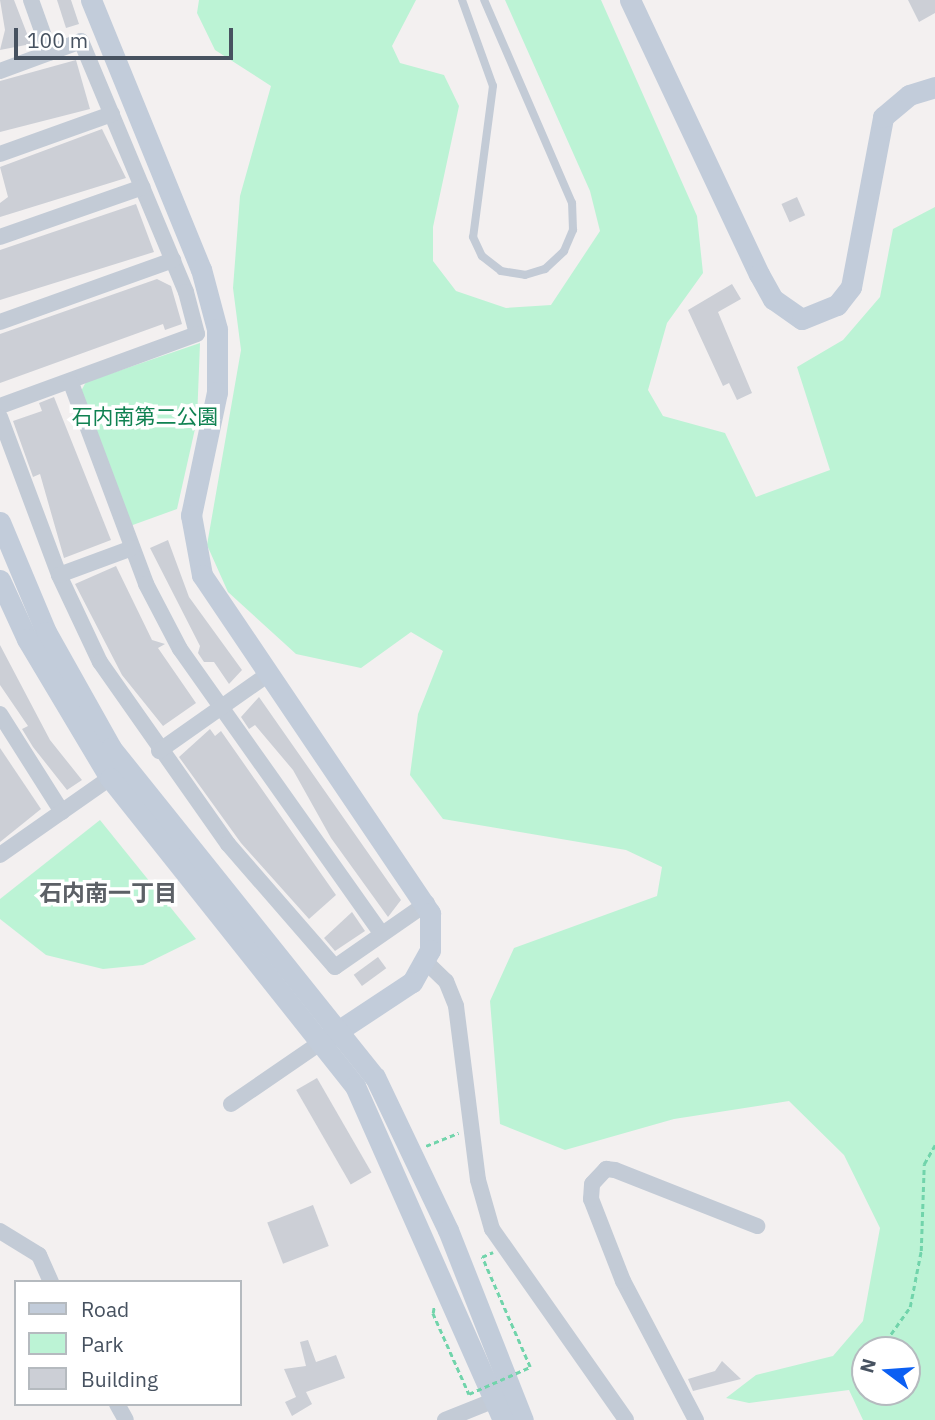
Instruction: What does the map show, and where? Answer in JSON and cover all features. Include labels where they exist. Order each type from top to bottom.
[{"type":"street","points":[[31,0],[50,53]]},
{"type":"street","points":[[91,0],[211,299],[217,392],[193,495],[192,535],[211,593],[427,903],[432,938],[426,962],[412,982],[231,1104]]},
{"type":"street","points":[[630,0],[759,274],[773,299],[802,319],[837,306],[851,287],[883,117],[909,95],[935,87]]},
{"type":"street","points":[[0,71],[81,41],[173,260],[197,334],[71,383],[0,406]]},
{"type":"street","points":[[0,154],[112,114]]},
{"type":"street","points":[[0,237],[143,187]]},
{"type":"street","points":[[0,322],[173,260]]},
{"type":"street","points":[[71,383],[132,548],[180,649],[381,933]]},
{"type":"street","points":[[0,417],[59,575],[100,662],[159,751],[228,845],[335,967],[427,903]]},
{"type":"street","points":[[2,532],[58,655],[111,748],[342,1030],[401,1127],[523,1420]]},
{"type":"street","points":[[59,575],[132,548]]},
{"type":"street","points":[[0,580],[27,639],[110,778],[323,1041],[382,1138],[499,1410],[445,1420]]},
{"type":"street","points":[[159,751],[267,675]]},
{"type":"street","points":[[0,713],[62,813]]},
{"type":"street","points":[[0,855],[110,778]]},
{"type":"street","points":[[426,962],[446,981],[457,1006],[478,1180],[492,1229],[626,1420]]},
{"type":"street","points":[[696,1420],[623,1281],[591,1199],[592,1184],[606,1169],[615,1170],[757,1226]]},
{"type":"street","points":[[0,1231],[39,1255],[50,1280]]},
{"type":"lane","points":[[462,0],[493,86],[473,237],[482,256],[501,271],[525,275],[545,269],[564,251],[573,230],[572,203],[484,0]]},
{"type":"path","points":[[426,1146],[453,1136]]},
{"type":"path","points":[[890,1336],[910,1307],[921,1251],[924,1164],[935,1145]]},
{"type":"path","points":[[433,1313],[469,1394],[530,1367],[482,1257],[493,1252]]},
{"type":"green space","points":[[199,0],[416,0],[392,46],[400,63],[444,75],[459,106],[433,227],[433,261],[456,291],[506,308],[551,305],[600,231],[590,191],[505,0],[601,0],[697,216],[703,273],[667,323],[648,390],[663,416],[725,433],[756,497],[830,470],[797,367],[843,340],[880,297],[893,229],[935,207],[935,1420],[863,1420],[856,1406],[921,1406],[921,1336],[851,1336],[851,1394],[849,1390],[749,1403],[726,1398],[756,1375],[833,1356],[863,1321],[880,1228],[844,1155],[789,1101],[674,1119],[565,1150],[500,1124],[490,1001],[514,948],[657,896],[662,867],[626,850],[443,819],[410,775],[418,714],[443,651],[411,632],[361,668],[296,654],[228,592],[207,545],[241,350],[233,288],[240,196],[271,86],[215,50],[197,13]]},
{"type":"green space","name":"石内南第二公園","points":[[200,343],[197,420],[177,509],[130,526],[81,391],[86,382]]},
{"type":"green space","points":[[100,820],[196,939],[143,965],[103,969],[46,955],[0,919],[0,899]]},
{"type":"building","points":[[0,0],[14,0],[31,44],[0,50],[5,30]]},
{"type":"building","points":[[57,0],[71,0],[79,24],[66,28]]},
{"type":"building","points":[[908,0],[935,0],[935,13],[919,22]]},
{"type":"building","points":[[76,60],[90,109],[0,132],[0,81]]},
{"type":"building","points":[[102,129],[126,178],[0,217],[0,203],[8,197],[0,167]]},
{"type":"building","points":[[797,197],[805,215],[790,222],[781,204]]},
{"type":"building","points":[[136,204],[154,252],[0,300],[0,250]]},
{"type":"building","points":[[157,279],[171,286],[182,324],[165,330],[163,324],[0,383],[0,334]]},
{"type":"building","points":[[732,284],[741,299],[718,312],[752,393],[737,400],[729,383],[723,386],[688,310]]},
{"type":"building","points":[[54,397],[111,540],[64,558],[40,474],[33,477],[13,421],[42,411],[39,403]]},
{"type":"building","points":[[168,540],[189,597],[242,670],[229,684],[214,662],[204,662],[198,653],[200,646],[150,548]]},
{"type":"building","points":[[116,566],[152,640],[165,644],[158,648],[196,703],[163,726],[122,675],[75,584]]},
{"type":"building","points":[[0,645],[50,740],[82,780],[67,790],[33,747],[22,729],[28,726],[0,685]]},
{"type":"building","points":[[259,697],[401,900],[388,917],[331,838],[293,770],[255,725],[249,729],[241,717]]},
{"type":"building","points":[[210,729],[215,736],[221,731],[336,895],[309,919],[241,843],[179,757]]},
{"type":"building","points":[[0,748],[41,809],[0,842]]},
{"type":"building","points":[[352,912],[365,931],[335,951],[324,938]]},
{"type":"building","points":[[378,957],[386,968],[362,986],[354,975]]},
{"type":"building","points":[[317,1078],[372,1172],[351,1184],[296,1090]]},
{"type":"building","points":[[313,1205],[329,1246],[283,1264],[267,1223]]},
{"type":"building","points":[[308,1340],[316,1362],[336,1355],[345,1378],[306,1392],[312,1404],[292,1416],[285,1402],[296,1397],[284,1369],[306,1366],[300,1342]]},
{"type":"building","points":[[722,1361],[741,1379],[693,1391],[688,1379],[715,1371]]},
{"type":"district","name":"石内南一丁目","points":[[108,892]]}]
